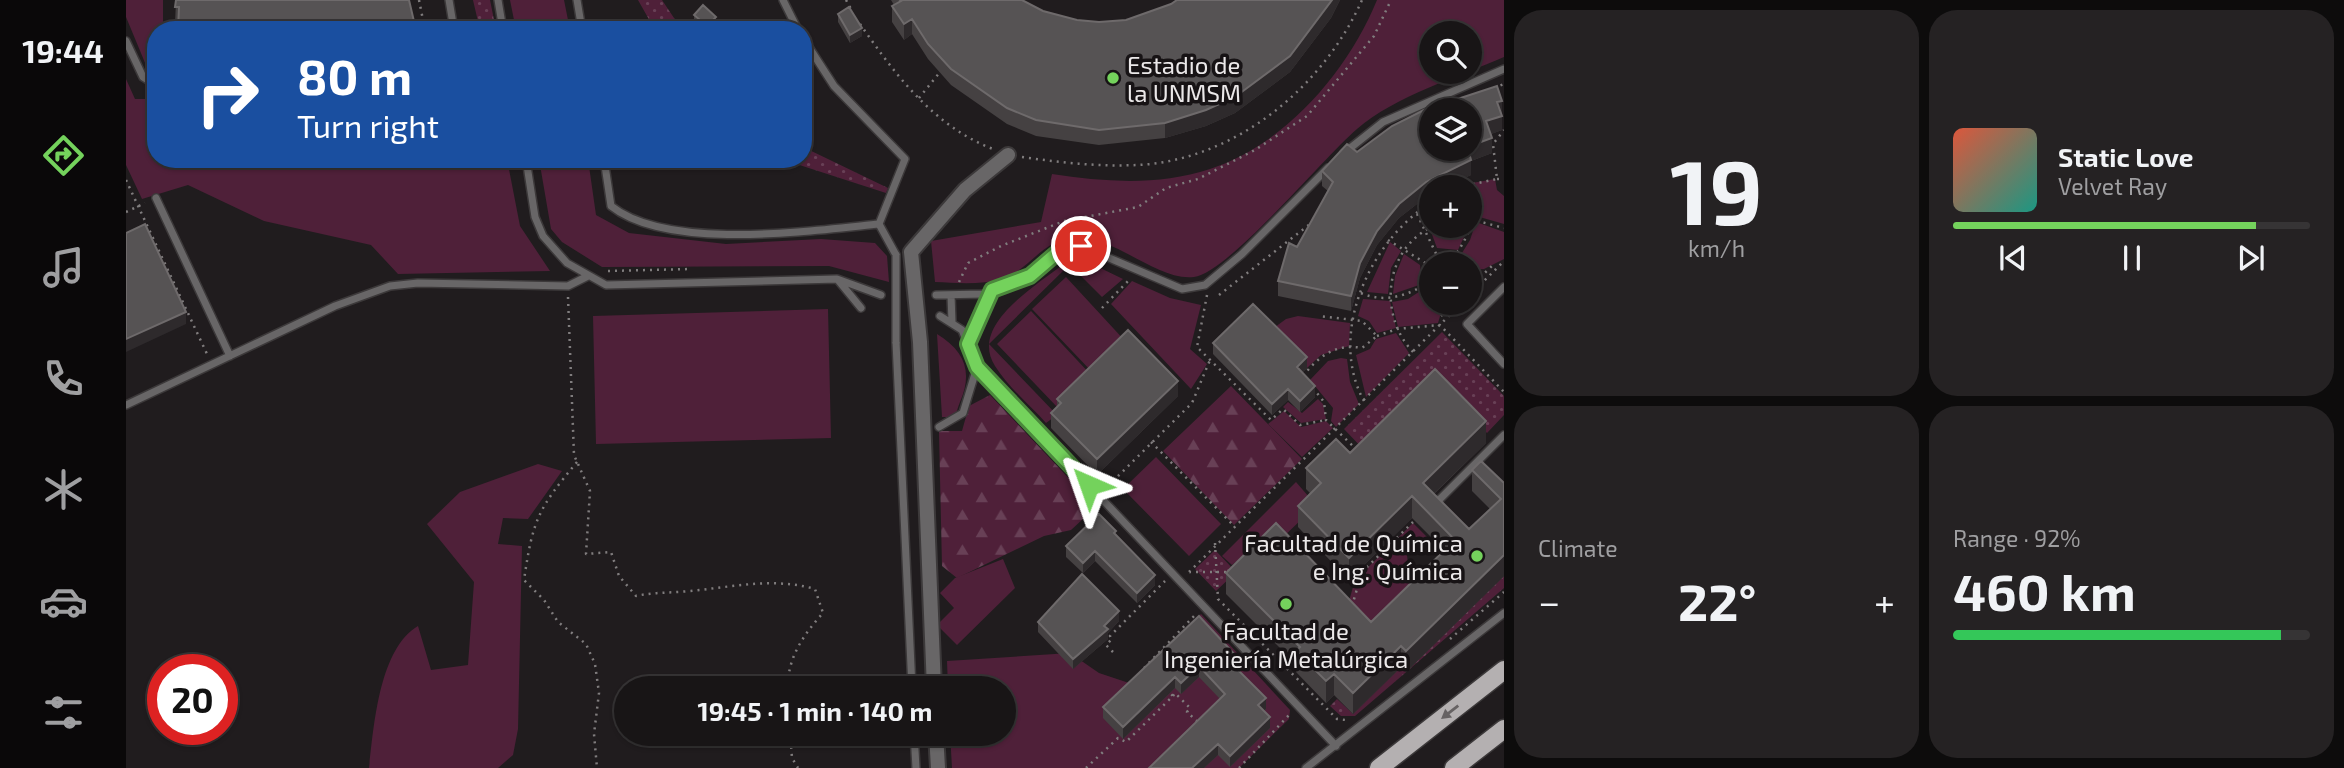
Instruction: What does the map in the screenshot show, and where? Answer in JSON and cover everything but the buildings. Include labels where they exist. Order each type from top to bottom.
[{"type":"main road","points":[[1379,768],[1504,670]]},
{"type":"main road","points":[[1454,768],[1504,729]]},
{"type":"street","points":[[934,676],[920,342],[911,251],[965,190],[1008,155]]},
{"type":"street","points":[[937,746],[938,768]]},
{"type":"lane","points":[[449,0],[452,21]]},
{"type":"lane","points":[[498,0],[502,21]]},
{"type":"lane","points":[[576,0],[580,21]]},
{"type":"lane","points":[[783,0],[794,21]]},
{"type":"lane","points":[[126,41],[143,77],[147,79]]},
{"type":"lane","points":[[812,52],[834,86],[905,159],[879,224]]},
{"type":"lane","points":[[936,295],[992,290],[1030,276],[1058,252],[1081,246],[1182,289],[1205,285],[1242,254],[1345,152],[1383,122],[1504,69]]},
{"type":"lane","points":[[527,168],[535,217],[543,236],[567,263],[606,285],[837,279],[881,295]]},
{"type":"lane","points":[[605,168],[611,206],[624,216],[649,226],[758,236],[879,224]]},
{"type":"lane","points":[[156,198],[230,356]]},
{"type":"lane","points":[[879,224],[896,255],[896,342],[911,676]]},
{"type":"lane","points":[[126,405],[344,302],[390,286],[418,283],[568,286],[589,276]]},
{"type":"lane","points":[[837,279],[861,308]]},
{"type":"lane","points":[[1504,287],[1467,324],[1504,363]]},
{"type":"lane","points":[[968,344],[992,290]]},
{"type":"lane","points":[[951,295],[952,322]]},
{"type":"lane","points":[[940,316],[962,330],[977,367],[1336,746]]},
{"type":"lane","points":[[1496,355],[1504,347]]},
{"type":"lane","points":[[939,427],[958,419],[962,414],[977,367]]},
{"type":"lane","points":[[1436,503],[1504,435]]},
{"type":"lane","points":[[1306,768],[1504,613]]},
{"type":"lane","points":[[915,746],[916,768]]},
{"type":"path","points":[[419,0],[423,21]]},
{"type":"path","points":[[846,0],[894,72],[932,112],[971,141],[1008,155],[1101,166],[1153,163],[1239,134],[1295,95],[1318,71],[1344,37],[1362,0]]},
{"type":"path","points":[[959,282],[968,263],[1001,246],[1064,221],[1138,207],[1166,188],[1198,179],[1255,150],[1307,116],[1374,36],[1391,0]]},
{"type":"path","points":[[919,98],[944,66]]},
{"type":"path","points":[[1492,90],[1504,85]]},
{"type":"path","points":[[1497,178],[1493,144],[1504,130]]},
{"type":"path","points":[[1482,183],[1497,178],[1504,179]]},
{"type":"path","points":[[126,180],[207,356]]},
{"type":"path","points":[[126,212],[156,198]]},
{"type":"path","points":[[1364,401],[1352,379],[1354,322],[1361,293],[1366,277],[1388,240],[1419,210]]},
{"type":"path","points":[[1416,212],[1419,217]]},
{"type":"path","points":[[1219,295],[1316,219]]},
{"type":"path","points":[[1482,222],[1504,228]]},
{"type":"path","points":[[1413,352],[1397,329],[1390,298],[1391,279],[1403,251],[1419,236]]},
{"type":"path","points":[[1388,240],[1419,260]]},
{"type":"path","points":[[1482,283],[1504,261]]},
{"type":"path","points":[[1482,276],[1493,265]]},
{"type":"path","points":[[600,270],[695,269]]},
{"type":"path","points":[[1102,308],[1131,278]]},
{"type":"path","points":[[1205,285],[1207,298],[1198,347],[1271,419],[1283,409],[1300,425],[1326,420]]},
{"type":"path","points":[[568,286],[574,454],[590,491],[586,554],[611,552],[620,576],[635,596],[662,591],[688,592],[790,582],[815,589],[823,613],[805,633],[794,656],[790,676]]},
{"type":"path","points":[[1361,293],[1374,299],[1390,298],[1419,288]]},
{"type":"path","points":[[1231,572],[1189,572],[1215,543],[1336,429],[1450,315]]},
{"type":"path","points":[[1319,316],[1362,321],[1370,326],[1377,336]]},
{"type":"path","points":[[1356,449],[1326,420],[1324,402],[1302,377],[1322,355],[1352,346],[1362,348],[1377,336],[1397,329],[1440,325]]},
{"type":"path","points":[[1440,325],[1504,392]]},
{"type":"path","points":[[1106,488],[1192,403],[1210,360]]},
{"type":"path","points":[[1151,442],[1234,526]]},
{"type":"path","points":[[577,462],[545,500],[531,533],[524,580],[544,600],[558,622],[586,644],[595,664],[599,693],[594,734],[597,768]]},
{"type":"path","points":[[1349,615],[1362,572],[1413,522]]},
{"type":"path","points":[[1215,543],[1218,599],[1337,719],[1348,720]]},
{"type":"path","points":[[1113,652],[1105,645],[1112,639],[1110,636],[1167,578]]},
{"type":"path","points":[[1444,643],[1504,592]]},
{"type":"path","points":[[1140,673],[1200,610]]},
{"type":"path","points":[[1280,685],[1293,673]]},
{"type":"path","points":[[1163,687],[1173,696]]},
{"type":"path","points":[[1086,768],[1118,738],[1126,742],[1175,693],[1190,708],[1187,711],[1203,726],[1199,731]]},
{"type":"path","points":[[1239,768],[1289,719],[1290,710]]},
{"type":"path","points":[[791,746],[792,758],[798,768]]},
{"type":"green space","points":[[126,0],[163,0],[163,21],[147,21],[147,68],[126,17]]},
{"type":"green space","points":[[473,0],[490,0],[494,21],[478,21]]},
{"type":"green space","points":[[510,0],[564,0],[568,21],[514,21]]},
{"type":"green space","points":[[638,0],[662,0],[676,21],[650,21]]},
{"type":"green space","points":[[1377,0],[1504,0],[1504,57],[1482,66],[1482,21],[1419,21],[1419,84],[1438,84],[1372,117],[1357,129],[1252,236],[1209,271],[1194,277],[1180,277],[1102,242],[1070,238],[1052,244],[1003,279],[978,283],[935,282],[931,241],[1041,222],[1052,174],[1092,179],[1151,180],[1210,169],[1238,158],[1288,124],[1311,102],[1349,53]]},
{"type":"green space","points":[[126,79],[135,99],[147,99],[147,168],[509,168],[520,226],[550,271],[398,274],[371,245],[264,221],[188,185],[142,199],[126,165]]},
{"type":"green space","points":[[812,151],[888,188],[886,193],[809,168],[812,168]]},
{"type":"green space","points":[[541,168],[589,168],[596,215],[629,233],[726,244],[821,239],[875,243],[887,256],[889,282],[829,266],[602,267],[562,242],[551,229]]},
{"type":"green space","points":[[1495,179],[1497,190],[1504,196],[1504,224],[1482,218],[1482,181]]},
{"type":"green space","points":[[1482,224],[1504,232],[1504,259],[1482,269],[1482,252],[1463,252],[1470,240],[1482,238]]},
{"type":"green space","points":[[1433,238],[1464,238],[1458,250],[1437,248]]},
{"type":"green space","points":[[1390,242],[1401,251],[1391,268],[1388,294],[1367,292]]},
{"type":"green space","points":[[1404,254],[1419,264],[1419,285],[1393,294],[1395,276]]},
{"type":"green space","points":[[1078,263],[1092,264],[1123,279],[1102,297],[1071,266]]},
{"type":"green space","points":[[1061,266],[1065,269],[990,343],[997,322],[1021,296]]},
{"type":"green space","points":[[1066,277],[1126,342],[1093,373],[1032,309]]},
{"type":"green space","points":[[1132,281],[1170,298],[1201,305],[1190,349],[1207,364],[1191,389],[1111,304]]},
{"type":"green space","points":[[1419,292],[1419,315],[1440,315],[1438,323],[1398,327],[1392,302],[1408,299]]},
{"type":"green space","points":[[1363,299],[1390,301],[1396,328],[1377,333],[1369,321],[1358,316]]},
{"type":"green space","points":[[828,309],[831,438],[596,444],[593,316]]},
{"type":"green space","points":[[1031,311],[1092,376],[1058,408],[997,344]]},
{"type":"green space","points":[[1298,316],[1350,323],[1349,346],[1321,355],[1307,368],[1271,330],[1286,319]]},
{"type":"green space","points":[[1442,332],[1504,396],[1504,415],[1487,433],[1437,383],[1366,452],[1344,429]]},
{"type":"green space","points":[[1396,333],[1409,353],[1366,397],[1356,355],[1370,349],[1376,339]]},
{"type":"green space","points":[[937,334],[960,355],[966,372],[964,391],[952,417],[942,417]]},
{"type":"green space","points":[[990,345],[1057,415],[1046,423],[1019,396],[995,366],[989,351]]},
{"type":"green space","points":[[1347,359],[1350,382],[1359,404],[1336,427],[1331,421],[1333,408],[1310,380],[1328,361]]},
{"type":"green space","points":[[1231,386],[1302,459],[1234,525],[1163,451]]},
{"type":"green space","points":[[990,395],[1096,507],[1071,530],[1044,536],[957,578],[942,566],[939,431],[962,431],[969,406]]},
{"type":"green space","points":[[1318,399],[1323,404],[1326,419],[1301,423],[1283,407],[1288,402],[1302,413]]},
{"type":"green space","points":[[1284,411],[1301,427],[1326,421],[1333,428],[1302,457],[1268,424]]},
{"type":"green space","points":[[1156,457],[1221,524],[1189,556],[1123,489]]},
{"type":"green space","points":[[538,464],[562,471],[528,519],[503,518],[498,544],[522,546],[518,729],[513,755],[498,768],[369,768],[381,690],[395,652],[405,637],[418,626],[431,670],[468,665],[474,582],[427,524],[460,492]]},
{"type":"green space","points":[[1296,482],[1309,497],[1305,516],[1247,572],[1237,561],[1232,565],[1222,556]]},
{"type":"green space","points":[[1413,523],[1429,539],[1407,555],[1409,573],[1416,579],[1371,643],[1347,608],[1355,580]]},
{"type":"green space","points":[[1215,550],[1236,572],[1216,591],[1195,569]]},
{"type":"green space","points":[[1003,559],[1015,588],[957,645],[937,625],[954,608],[940,593],[955,578]]},
{"type":"green space","points":[[1504,576],[1504,588],[1355,716],[1341,716],[1330,706],[1337,699],[1353,714],[1401,667],[1406,672]]},
{"type":"green space","points":[[1201,614],[1290,710],[1289,719],[1239,768],[952,768],[951,746],[1016,746],[1016,676],[948,676],[947,661],[1070,653],[1099,673],[1132,684]]},
{"type":"place","name":"Estadio de la UNMSM","points":[[1113,78]]},
{"type":"place","name":"Facultad de Química e Ing. Química","points":[[1477,556]]},
{"type":"place","name":"Facultad de Ingeniería Metalúrgica","points":[[1286,604]]},
{"type":"route","points":[[1081,246],[1058,252],[1030,276],[992,290],[968,344],[977,367],[1089,485]]}]
